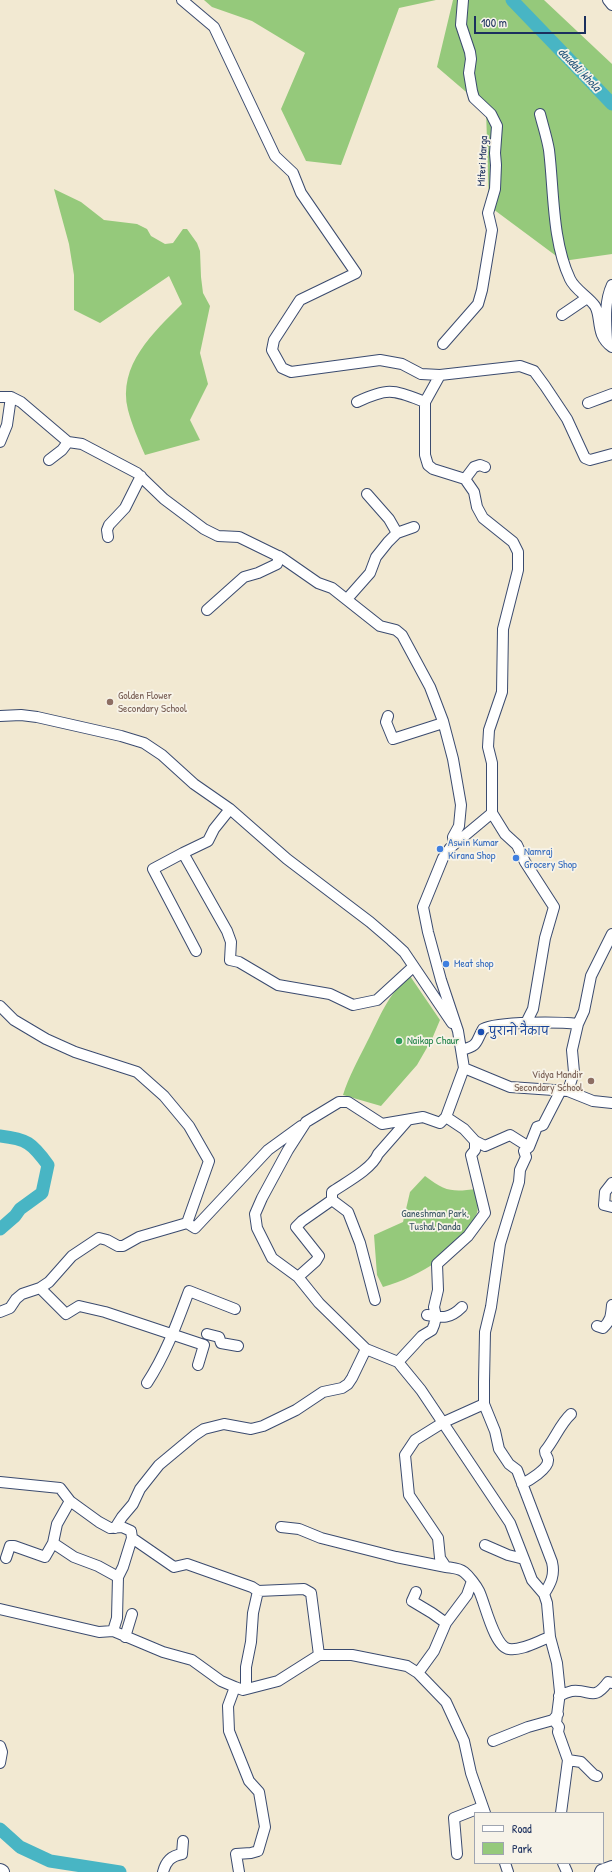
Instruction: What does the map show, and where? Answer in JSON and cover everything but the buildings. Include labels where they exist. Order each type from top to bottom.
[{"type":"street","points":[[182,0],[214,27],[275,156],[292,173],[301,193],[356,273],[300,300],[274,340],[272,350],[282,368],[291,372],[380,360],[402,364],[421,374],[440,376],[520,366],[534,371],[567,419],[584,458],[590,460],[612,454]]},
{"type":"street","name":"Miteri Marga","points":[[443,344],[478,304],[482,290],[492,230],[488,213],[495,189],[497,126],[491,114],[474,98],[472,92],[469,73],[471,59],[470,52],[461,24],[464,0]]},
{"type":"street","points":[[608,0],[612,5]]},
{"type":"street","points":[[540,114],[549,148],[556,229],[565,269],[571,282],[595,307],[599,329],[610,346]]},
{"type":"street","points":[[610,346],[606,318],[607,295],[612,285]]},
{"type":"street","points":[[562,315],[587,298]]},
{"type":"street","points":[[440,376],[425,402],[425,455],[428,465],[433,469],[465,479],[474,492],[477,508],[483,518],[513,542],[518,552],[518,570],[503,630],[502,692],[489,730],[488,747],[492,763],[492,813],[505,834],[517,845],[525,862],[554,907],[545,938],[533,1009],[526,1024]]},
{"type":"street","points":[[357,402],[384,391],[401,393],[425,402]]},
{"type":"street","points":[[588,402],[612,394]]},
{"type":"street","points":[[0,397],[11,397],[21,402],[68,442],[82,444],[141,476],[164,499],[204,529],[218,536],[238,537],[279,556],[318,583],[332,588],[380,626],[396,630],[402,635],[427,681],[444,723],[453,759],[461,804],[459,826],[453,837],[454,844]]},
{"type":"street","points":[[0,442],[7,425],[11,397]]},
{"type":"street","points":[[48,460],[62,450],[68,442]]},
{"type":"street","points":[[465,479],[474,467],[480,465],[485,467]]},
{"type":"street","points":[[108,537],[107,530],[109,525],[125,508],[141,476]]},
{"type":"street","points":[[367,494],[388,518],[397,533]]},
{"type":"street","points":[[347,599],[370,573],[376,557],[397,533],[414,528]]},
{"type":"street","points":[[207,610],[244,578],[276,564],[279,556]]},
{"type":"street","points":[[0,716],[21,715],[37,717],[121,736],[144,743],[162,755],[194,784],[230,809],[287,859],[380,931],[404,952],[458,1031]]},
{"type":"street","points":[[388,716],[386,722],[393,740],[444,723]]},
{"type":"street","points":[[196,951],[153,869],[208,842],[214,829],[230,809]]},
{"type":"street","points":[[0,1312],[10,1308],[16,1299],[22,1294],[40,1288],[49,1282],[72,1256],[99,1238],[107,1240],[118,1246],[123,1246],[139,1237],[187,1223],[195,1228],[199,1226],[250,1168],[268,1150],[306,1122],[339,1102],[348,1102],[382,1124],[407,1121],[423,1116],[440,1123],[446,1117],[464,1068],[458,1031],[441,980],[423,907],[443,858],[454,844],[492,813]]},
{"type":"street","points":[[183,853],[227,931],[231,942],[230,960],[240,962],[278,985],[330,994],[353,1005],[377,1000],[413,967]]},
{"type":"street","points":[[544,1594],[552,1580],[554,1570],[517,1470],[509,1464],[499,1449],[495,1431],[484,1404],[485,1332],[491,1307],[500,1244],[519,1182],[520,1170],[526,1157],[524,1151],[529,1147],[537,1127],[543,1125],[574,1072],[572,1050],[578,1024],[584,1011],[591,976],[611,940]]},
{"type":"street","points":[[0,1006],[14,1020],[46,1039],[75,1052],[137,1072],[164,1096],[189,1126],[209,1161],[187,1223]]},
{"type":"street","points":[[462,1050],[473,1047],[478,1042],[483,1029],[488,1026],[514,1023],[578,1024]]},
{"type":"street","points":[[464,1068],[510,1087],[564,1091],[593,1101],[612,1103]]},
{"type":"street","points":[[446,1117],[464,1129],[475,1141],[485,1146],[510,1135],[529,1147]]},
{"type":"street","points":[[332,1200],[332,1192],[356,1176],[376,1159],[407,1121]]},
{"type":"street","points":[[306,1122],[288,1150],[255,1214],[257,1228],[272,1258],[298,1277],[319,1303],[366,1349],[398,1362],[421,1390],[438,1417],[444,1422],[479,1479],[510,1523],[532,1580],[544,1594],[547,1603],[550,1637],[557,1663],[560,1696],[556,1723],[559,1727],[558,1732],[568,1760],[560,1812]]},
{"type":"street","points":[[398,1362],[422,1336],[432,1330],[431,1316],[434,1310],[438,1290],[437,1264],[468,1236],[485,1213],[471,1155],[475,1150],[475,1141]]},
{"type":"street","points":[[612,1183],[605,1192],[604,1205],[612,1207]]},
{"type":"street","points":[[298,1277],[316,1261],[319,1256],[296,1227],[302,1221],[332,1200]]},
{"type":"street","points":[[332,1200],[348,1212],[360,1243],[375,1300]]},
{"type":"street","points":[[40,1288],[66,1314],[79,1306],[106,1312],[204,1345]]},
{"type":"street","points":[[147,1383],[161,1359],[172,1335],[189,1291],[235,1309]]},
{"type":"street","points":[[597,1326],[603,1328],[612,1319],[612,1305]]},
{"type":"street","points":[[431,1316],[453,1316],[462,1307]]},
{"type":"street","points":[[198,1365],[208,1331],[219,1337],[221,1343],[238,1346]]},
{"type":"street","points":[[115,1528],[133,1504],[140,1489],[159,1465],[195,1435],[204,1429],[224,1424],[251,1429],[263,1426],[296,1410],[323,1392],[342,1388],[348,1384],[352,1378],[366,1349]]},
{"type":"street","points":[[446,1567],[440,1558],[438,1538],[409,1495],[405,1455],[415,1440],[444,1422],[484,1404]]},
{"type":"street","points":[[522,1484],[535,1478],[547,1465],[548,1460],[545,1456],[545,1451],[558,1434],[563,1422],[571,1414]]},
{"type":"street","points":[[0,1482],[60,1488],[70,1501],[99,1522],[115,1528],[122,1527],[131,1531],[132,1538],[123,1567],[118,1577],[117,1618],[113,1631]]},
{"type":"street","points":[[6,1558],[10,1546],[45,1557],[53,1543],[57,1524],[70,1501]]},
{"type":"street","points":[[281,1527],[299,1529],[321,1538],[396,1557],[456,1568],[464,1572],[479,1590],[491,1624],[503,1646],[507,1649],[515,1649],[550,1637]]},
{"type":"street","points":[[132,1538],[174,1567],[187,1564],[258,1591],[304,1589],[311,1593],[319,1655]]},
{"type":"street","points":[[53,1543],[74,1558],[98,1566],[118,1577]]},
{"type":"street","points":[[485,1545],[508,1555],[524,1559]]},
{"type":"street","points":[[418,1673],[436,1647],[446,1623],[467,1595],[472,1581]]},
{"type":"street","points":[[246,1689],[246,1667],[251,1642],[253,1613],[258,1591]]},
{"type":"street","points":[[416,1592],[412,1601],[446,1623]]},
{"type":"street","points":[[0,1609],[99,1632],[113,1631],[163,1652],[192,1660],[221,1681],[235,1687],[246,1689],[278,1681],[319,1655],[352,1655],[407,1666],[418,1673],[446,1702],[464,1741],[470,1761],[471,1773],[483,1810]]},
{"type":"street","points":[[126,1637],[132,1614]]},
{"type":"street","points":[[560,1696],[572,1691],[593,1694],[601,1691],[608,1682],[612,1683]]},
{"type":"street","points":[[235,1687],[228,1706],[229,1731],[249,1781],[259,1792],[265,1826],[258,1850],[251,1853],[236,1854],[239,1872]]},
{"type":"street","points":[[493,1741],[523,1729],[553,1720],[558,1714]]},
{"type":"street","points":[[0,1746],[2,1752],[0,1763]]},
{"type":"street","points":[[568,1760],[581,1762],[597,1776]]},
{"type":"street","points":[[457,1854],[454,1818],[474,1812]]},
{"type":"street","points":[[163,1872],[165,1864],[173,1856],[182,1854],[183,1841]]},
{"type":"street","points":[[600,1872],[601,1870],[612,1866]]},
{"type":"green space","points":[[204,0],[436,0],[399,8],[341,165],[306,161],[281,109],[305,53],[252,21],[212,7]]},
{"type":"green space","points":[[453,0],[544,0],[612,64],[612,254],[563,261],[489,206],[486,109],[437,67]]},
{"type":"green space","points":[[54,189],[81,202],[104,220],[137,224],[147,229],[151,236],[165,244],[173,243],[183,229],[187,229],[197,243],[200,251],[203,293],[210,306],[200,353],[208,384],[190,420],[200,440],[145,455],[128,410],[126,394],[128,378],[133,364],[140,351],[150,338],[182,304],[169,276],[100,323],[74,310],[74,275],[69,244]]},
{"type":"green space","name":"Naikap Chaur","points":[[410,976],[440,1020],[432,1039],[417,1065],[381,1106],[343,1095],[354,1068],[390,998],[402,983]]},
{"type":"green space","name":"Ganeshman Park, Tushal Danda","points":[[425,1176],[438,1185],[450,1190],[477,1189],[478,1211],[470,1227],[450,1251],[425,1269],[383,1287],[377,1275],[374,1235],[403,1222],[410,1192]]},
{"type":"waterway","name":"daudali khola","points":[[512,0],[612,104]]},
{"type":"waterway","points":[[0,1136],[17,1139],[28,1143],[38,1152],[48,1165],[42,1193],[20,1209],[15,1216],[0,1229]]},
{"type":"waterway","points":[[0,1829],[20,1847],[50,1861],[120,1872]]},
{"type":"place","name":"Golden Flower Secondary School","points":[[110,702]]},
{"type":"place","name":"Aswin Kumar Kirana Shop","points":[[440,849]]},
{"type":"place","name":"Namraj Grocery Shop","points":[[516,858]]},
{"type":"place","name":"Meat shop","points":[[446,964]]},
{"type":"place","name":"पुरानो नैकाप","points":[[481,1032]]},
{"type":"place","name":"Naikap Chaur","points":[[399,1041]]},
{"type":"place","name":"Vidya Mandir Secondary School","points":[[591,1081]]}]
